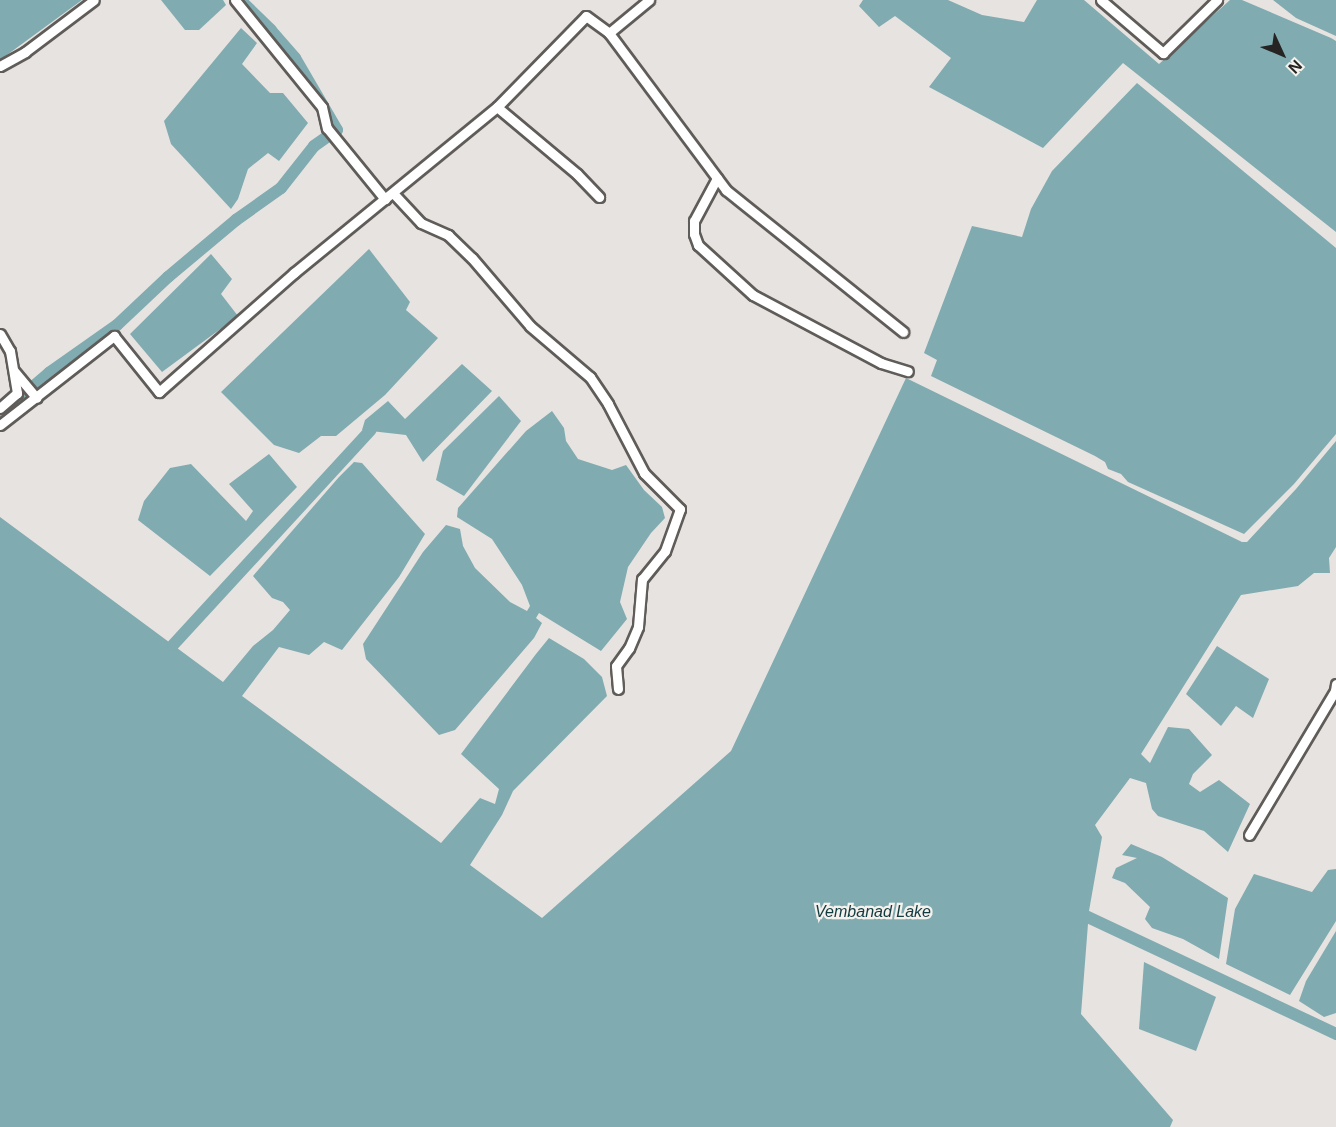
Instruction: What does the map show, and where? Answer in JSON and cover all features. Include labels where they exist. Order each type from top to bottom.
[{"type":"street","points":[[0,66],[25,52],[94,0]]},
{"type":"street","points":[[235,0],[322,107],[332,135],[385,199]]},
{"type":"street","points":[[609,33],[649,0]]},
{"type":"street","points":[[1101,0],[1163,53],[1216,0]]},
{"type":"street","points":[[0,424],[114,336],[159,392],[294,273],[497,107],[586,16],[609,33],[726,190],[903,332]]},
{"type":"street","points":[[497,107],[570,168],[599,197]]},
{"type":"street","points":[[717,178],[694,221],[694,234],[698,245],[753,295],[881,363],[908,372]]},
{"type":"street","points":[[393,193],[421,223],[448,235],[472,258],[530,326],[590,377],[608,404],[644,473],[681,509],[664,551],[642,579],[638,627],[629,648],[615,666],[618,689]]},
{"type":"street","points":[[0,334],[10,351],[16,393],[0,408]]},
{"type":"street","points":[[14,371],[36,397]]},
{"type":"street","points":[[1249,835],[1336,688]]},
{"type":"water","points":[[0,0],[82,0],[0,60]]},
{"type":"water","points":[[161,0],[223,0],[226,5],[199,30],[185,30]]},
{"type":"water","points":[[863,0],[948,0],[982,15],[1024,22],[1037,0],[1084,0],[1159,64],[1230,0],[1242,0],[1331,38],[1336,41],[1336,232],[1123,63],[1043,148],[929,87],[951,58],[895,16],[879,27],[859,6]]},
{"type":"water","points":[[1273,0],[1336,0],[1336,36],[1296,18]]},
{"type":"water","points":[[241,28],[257,43],[242,64],[270,93],[283,93],[308,123],[279,161],[268,153],[248,169],[238,199],[231,209],[171,144],[164,121]]},
{"type":"water","points":[[1137,83],[1336,248],[1336,434],[1294,484],[1244,534],[1128,482],[1121,474],[1108,469],[1105,462],[1095,456],[931,376],[937,360],[924,353],[972,226],[1022,237],[1031,209],[1052,171]]},
{"type":"water","points":[[369,249],[410,302],[406,310],[438,338],[385,395],[336,436],[321,436],[299,453],[274,445],[221,392]]},
{"type":"water","points":[[211,254],[232,279],[221,294],[238,316],[162,372],[130,334]]},
{"type":"water","points":[[462,364],[492,391],[423,462],[406,435],[362,430],[365,420],[388,401],[405,419]]},
{"type":"water","name":"Vembanad Lake","points":[[906,378],[1242,542],[1247,542],[1336,441],[1336,547],[1329,558],[1330,573],[1314,573],[1298,586],[1241,595],[1141,754],[1150,763],[1168,727],[1189,729],[1212,755],[1193,774],[1189,784],[1200,792],[1219,780],[1250,804],[1228,852],[1204,831],[1158,816],[1152,809],[1146,783],[1130,778],[1095,825],[1102,837],[1089,911],[1081,1014],[1173,1120],[1170,1127],[0,1127],[0,517],[223,682],[253,646],[273,630],[290,610],[283,602],[272,598],[253,576],[339,477],[354,462],[362,463],[425,534],[399,577],[342,650],[324,642],[309,655],[279,647],[242,696],[441,843],[480,798],[495,804],[499,789],[461,754],[536,654],[549,638],[584,659],[602,677],[607,696],[513,791],[502,815],[470,865],[542,918],[731,751]]},
{"type":"water","points":[[499,396],[521,421],[464,496],[436,480],[443,451]]},
{"type":"water","points":[[552,411],[564,428],[566,441],[578,459],[612,470],[626,465],[644,490],[662,507],[665,518],[651,533],[628,567],[620,602],[627,619],[601,651],[539,613],[536,618],[542,623],[534,638],[455,730],[439,735],[366,659],[363,644],[423,552],[446,525],[460,529],[463,546],[475,568],[510,602],[527,611],[530,606],[522,585],[492,539],[457,517],[458,508],[526,431]]},
{"type":"water","points":[[269,454],[297,487],[210,576],[138,520],[144,501],[170,468],[191,464],[246,521],[253,511],[229,484]]},
{"type":"water","points":[[1217,646],[1269,679],[1253,718],[1236,706],[1221,726],[1186,694]]},
{"type":"water","points":[[1131,844],[1162,857],[1228,898],[1219,959],[1183,939],[1152,928],[1145,919],[1150,907],[1125,883],[1112,878],[1116,868],[1137,858],[1122,855]]},
{"type":"water","points":[[1336,869],[1336,921],[1290,995],[1226,964],[1235,909],[1254,874],[1312,892],[1328,870]]},
{"type":"water","points":[[1336,931],[1336,1013],[1324,1017],[1299,1001],[1306,981]]},
{"type":"water","points":[[1144,962],[1216,997],[1196,1051],[1139,1029]]},
{"type":"waterway","points":[[0,415],[49,373],[117,325],[168,277],[236,220],[281,188],[314,146],[337,130],[295,58],[271,30],[240,0]]},
{"type":"waterway","points":[[173,645],[371,430]]},
{"type":"waterway","points":[[1075,911],[1336,1034]]}]
